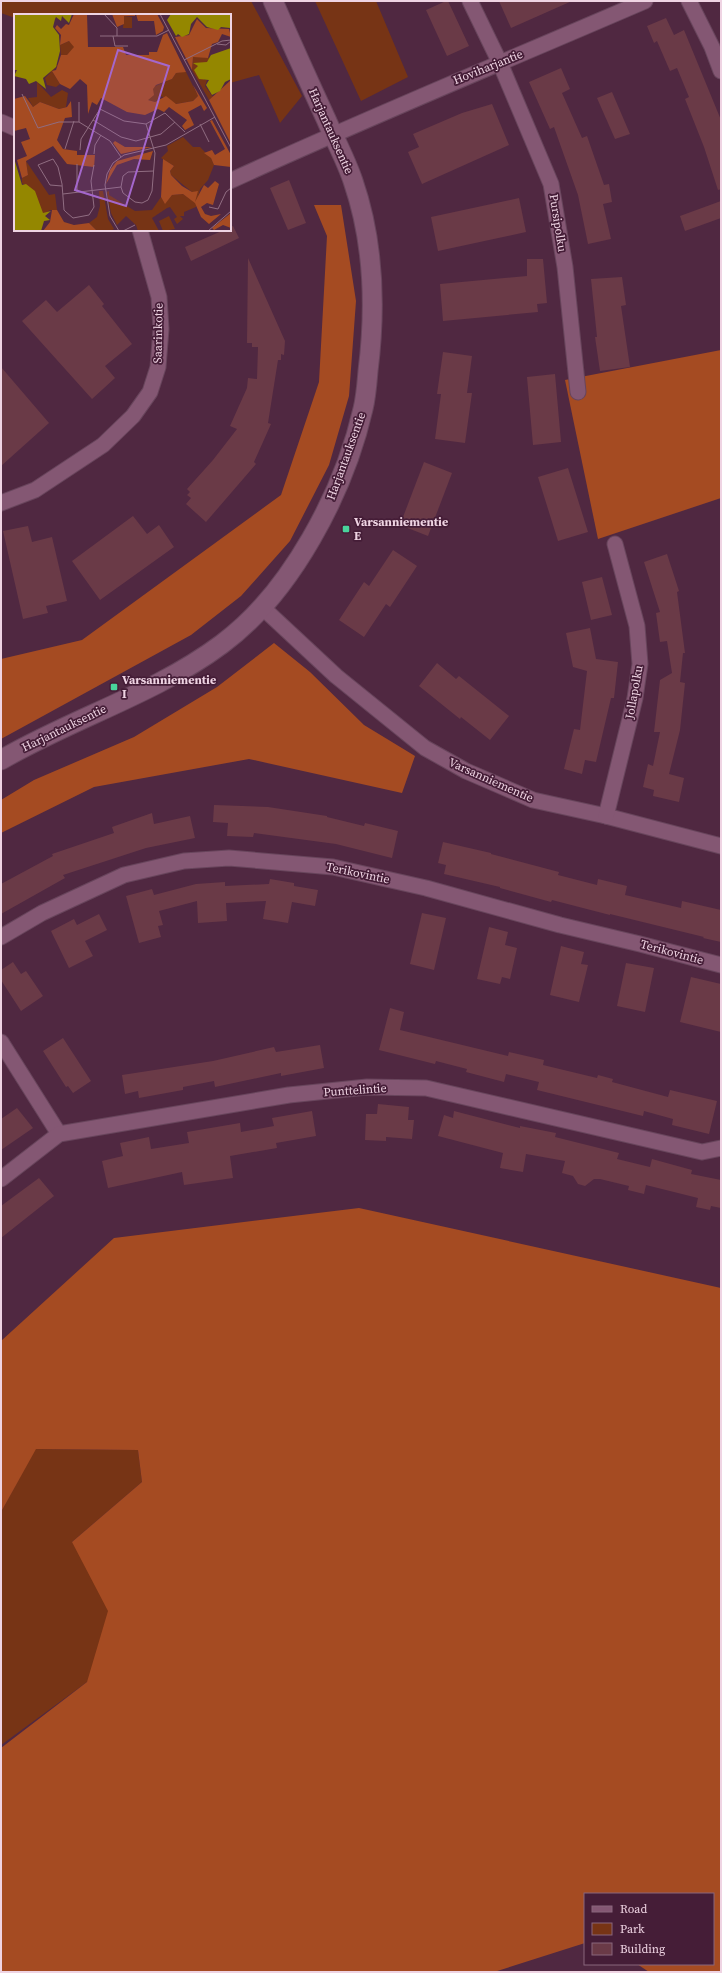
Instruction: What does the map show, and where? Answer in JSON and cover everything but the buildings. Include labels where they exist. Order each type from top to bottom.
[{"type":"street","name":"Harjantauksentie","points":[[1,760],[34,740],[170,678],[223,644],[263,608],[302,554],[330,501],[350,454],[364,408],[373,335],[373,283],[366,235],[353,181],[273,1]]},
{"type":"street","name":"Pursipolku","points":[[470,1],[500,63],[551,184],[565,267],[578,392]]},
{"type":"street","name":"Hoviharjantie","points":[[332,134],[357,125],[458,80],[645,1]]},
{"type":"street","points":[[689,1],[712,47],[721,71]]},
{"type":"street","points":[[1,122],[14,128]]},
{"type":"street","points":[[231,181],[332,134]]},
{"type":"street","name":"Saarinkotie","points":[[1,503],[35,490],[103,445],[133,416],[150,392],[158,366],[161,328],[159,297],[140,231]]},
{"type":"street","name":"Jollapolku","points":[[606,816],[635,698],[640,664],[637,626],[615,544]]},
{"type":"street","name":"Varsanniementie","points":[[263,608],[336,676],[425,748],[466,772],[533,800],[606,816],[721,846]]},
{"type":"street","name":"Terikovintie","points":[[1,937],[42,913],[124,875],[184,861],[229,858],[333,867],[426,888],[560,925],[721,965]]},
{"type":"street","points":[[1,1042],[59,1134]]},
{"type":"street","name":"Punttelintie","points":[[1,1179],[59,1134],[289,1095],[374,1087],[426,1088],[702,1152],[721,1148]]},
{"type":"green space","points":[[1,1],[251,1],[302,96],[280,123],[259,75],[231,83],[231,14],[14,14],[14,18],[1,13]]},
{"type":"green space","points":[[315,1],[376,1],[408,77],[361,101]]},
{"type":"green space","points":[[35,1449],[138,1450],[142,1482],[72,1542],[195,1565],[87,1682],[1,1745],[1,1512]]},
{"type":"shaded area","points":[[314,205],[341,205],[356,301],[349,396],[329,465],[290,541],[241,596],[191,635],[1,739],[1,659],[82,640],[281,495],[319,382],[327,236]]},
{"type":"shaded area","points":[[721,350],[721,498],[598,539],[565,380]]},
{"type":"shaded area","points":[[274,643],[310,672],[364,725],[415,756],[402,793],[249,759],[94,787],[1,833],[1,800],[34,780],[134,737],[217,687]]},
{"type":"shaded area","points":[[359,1208],[721,1288],[721,1972],[649,1972],[638,1965],[714,1965],[714,1893],[584,1893],[584,1943],[494,1972],[1,1972],[1,1748],[87,1682],[108,1611],[72,1542],[142,1482],[138,1450],[36,1449],[1,1512],[1,1341],[114,1238]]},
{"type":"place","name":"Varsanniementie E","points":[[346,529]]},
{"type":"place","name":"Varsanniementie I","points":[[114,687]]}]
